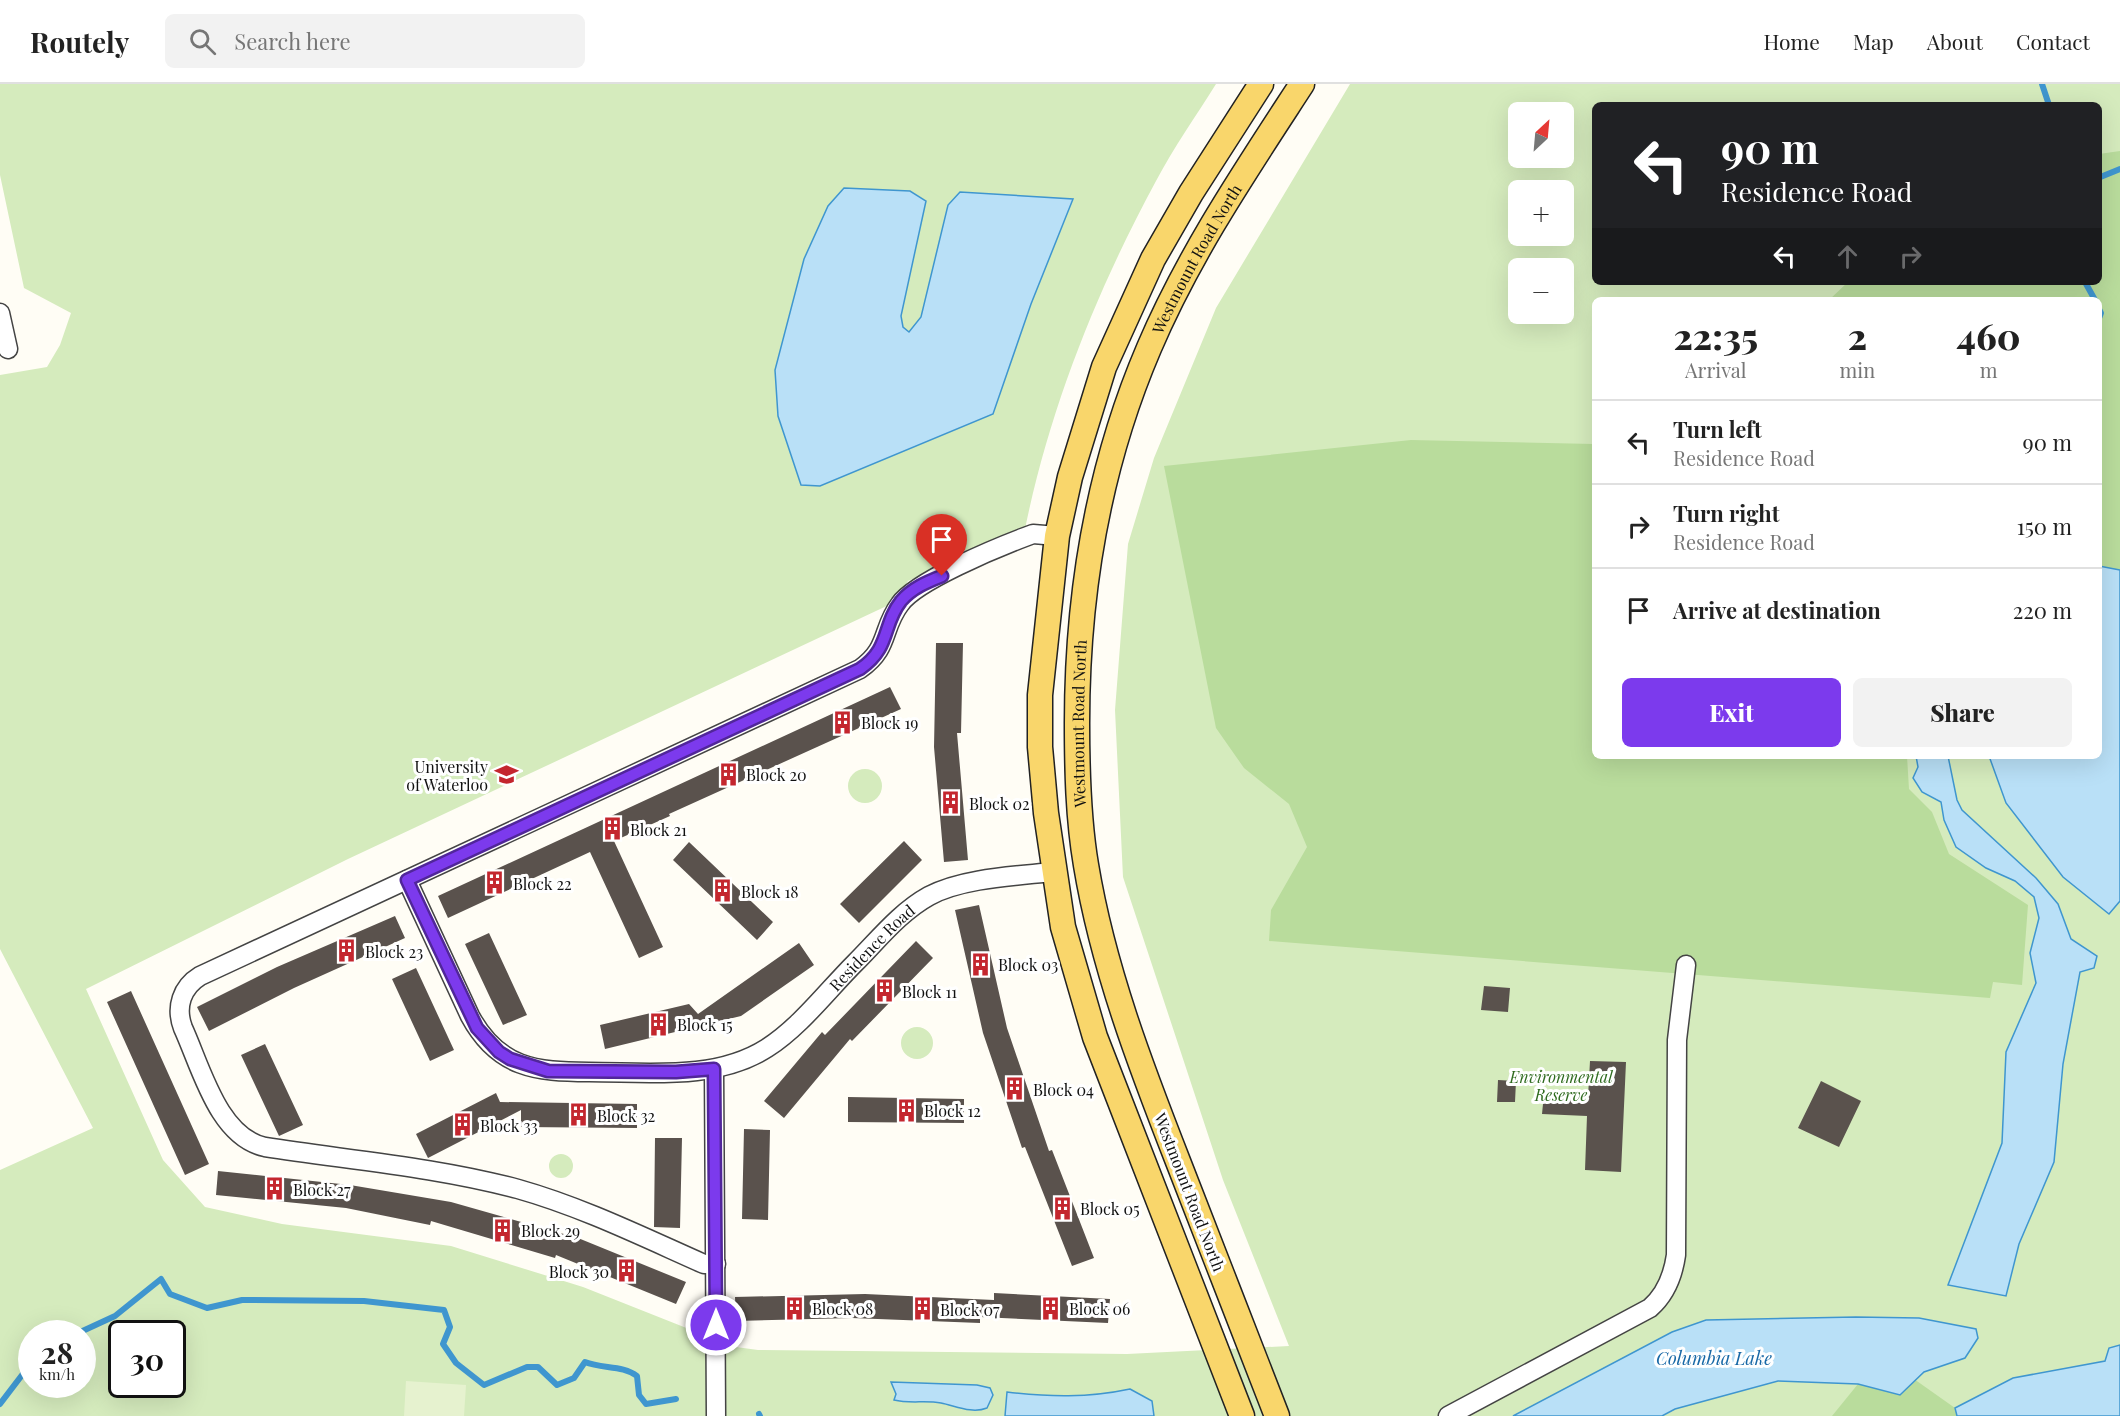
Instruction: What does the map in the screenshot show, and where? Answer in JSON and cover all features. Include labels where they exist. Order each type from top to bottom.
[{"type":"main road","name":"Westmount Road North","points":[[1242,1416],[1095,1037],[1063,927],[1053,872],[1040,747],[1040,706],[1057,536],[1086,423],[1104,367],[1126,315],[1171,226],[1261,84]]},
{"type":"main road","name":"Westmount Road North","points":[[1277,1416],[1143,1072],[1111,972],[1086,865],[1077,777],[1077,674],[1085,582],[1095,522],[1123,418],[1147,352],[1180,280],[1202,240],[1302,84]]},
{"type":"street","points":[[0,314],[8,350]]},
{"type":"street","points":[[716,1264],[704,1264],[584,1212],[519,1190],[469,1178],[262,1146],[244,1139],[231,1128],[181,1022],[180,1003],[186,988],[200,976],[860,669],[879,651],[897,608],[917,588],[1033,534],[1057,536]]},
{"type":"street","name":"Residence Road","points":[[407,880],[477,1028],[495,1048],[510,1059],[548,1071],[676,1072],[714,1069],[750,1057],[782,1036],[902,917],[929,896],[957,886],[1053,872]]},
{"type":"street","points":[[1448,1416],[1650,1308],[1660,1299],[1666,1288],[1674,1271],[1676,1255],[1677,1040],[1686,965]]},
{"type":"street","points":[[714,1069],[716,1416]]},
{"type":"green space","name":"Environmental Reserve","points":[[0,84],[1216,84],[1156,181],[1134,222],[1095,307],[1048,438],[1025,529],[908,581],[893,603],[348,859],[86,989],[163,1160],[205,1207],[282,1224],[451,1246],[583,1287],[699,1333],[699,1342],[758,1350],[1127,1354],[1289,1346],[1223,1180],[1123,877],[1115,710],[1128,544],[1154,458],[1216,308],[1350,84],[2120,84],[2120,1416],[0,1416],[0,1170],[93,1128],[0,949],[0,375],[47,367],[60,345],[71,313],[24,288],[0,175]],"holes":[[[844,189],[910,191],[926,201],[900,316],[903,327],[909,333],[921,317],[948,206],[1073,199],[1031,304],[801,485]]]},
{"type":"green space","points":[[2120,151],[2120,570],[2102,567],[2102,297],[1832,297],[1845,285],[2102,285],[2102,154]]},
{"type":"green space","points":[[1411,440],[1592,444],[1592,759],[1907,759],[1909,789],[1932,812],[1949,854],[2028,905],[2022,985],[1993,982],[1990,998],[1269,941],[1271,910],[1307,847],[1289,804],[1244,768],[1216,728],[1164,466]]},
{"type":"green space","points":[[865,769],[877,774],[882,786],[877,798],[865,803],[853,798],[848,786],[853,774]]},
{"type":"green space","points":[[917,1027],[928,1032],[933,1043],[928,1054],[917,1059],[906,1054],[901,1043],[906,1032]]},
{"type":"green space","points":[[561,1154],[570,1157],[573,1166],[570,1175],[561,1178],[552,1175],[549,1166],[552,1157]]},
{"type":"green space","points":[[1914,1379],[1955,1408],[1957,1416],[1832,1416],[1858,1384],[1900,1395]]},
{"type":"green space","points":[[406,1381],[466,1385],[464,1416],[404,1416]]},
{"type":"water","points":[[844,188],[910,191],[926,201],[901,316],[903,327],[909,332],[921,317],[948,205],[960,192],[1073,199],[1031,304],[993,414],[820,486],[801,485],[778,416],[775,370],[804,259],[828,206]]},
{"type":"water","points":[[2102,567],[2120,570],[2120,901],[2109,914],[2063,877],[2006,803],[1990,759],[2102,759]]},
{"type":"water","points":[[1917,759],[1949,759],[1957,800],[1962,810],[2036,878],[2058,904],[2071,939],[2097,956],[2094,968],[2080,972],[2063,1064],[2054,1162],[2019,1244],[2006,1296],[1948,1285],[2002,1143],[2006,1052],[2036,983],[2030,953],[2039,918],[2034,897],[2015,881],[1986,868],[1956,847],[1944,820],[1941,802],[1922,792],[1913,778],[1918,767]]},
{"type":"water","name":"Columbia Lake","points":[[1919,1318],[1976,1329],[1978,1338],[1965,1358],[1924,1372],[1900,1395],[1858,1384],[1778,1381],[1675,1409],[1662,1416],[1513,1416],[1672,1332],[1706,1320]]},
{"type":"water","points":[[2120,1345],[2120,1416],[1957,1416],[1955,1408],[2013,1378],[2105,1361],[2109,1348]]},
{"type":"water","points":[[891,1382],[977,1385],[990,1388],[993,1395],[987,1408],[981,1410],[964,1409],[935,1402],[900,1401],[894,1400],[896,1394]]},
{"type":"water","points":[[1130,1389],[1152,1401],[1154,1416],[1005,1416],[1007,1392],[1068,1396]]},
{"type":"building","points":[[936,643],[963,643],[961,733],[957,733],[968,860],[944,862],[934,747]]},
{"type":"building","points":[[890,687],[901,709],[614,841],[663,947],[639,958],[590,852],[448,918],[438,896]]},
{"type":"building","points":[[904,841],[922,860],[859,923],[840,904]]},
{"type":"building","name":"Block 18","points":[[689,842],[773,922],[757,940],[673,860]]},
{"type":"building","points":[[979,905],[1007,1028],[1049,1151],[1052,1150],[1094,1258],[1072,1266],[1025,1147],[1022,1148],[983,1033],[955,910]]},
{"type":"building","points":[[395,916],[405,938],[294,988],[209,1031],[197,1007],[277,967]]},
{"type":"building","points":[[489,933],[527,1015],[503,1025],[465,944]]},
{"type":"building","points":[[916,941],[933,958],[852,1041],[850,1039],[784,1118],[764,1101],[822,1032],[825,1035]]},
{"type":"building","points":[[799,943],[814,965],[741,1016],[605,1049],[600,1025],[689,1004],[698,1014]]},
{"type":"building","points":[[416,968],[454,1050],[430,1061],[392,979]]},
{"type":"building","points":[[1484,986],[1510,988],[1508,1012],[1481,1010]]},
{"type":"building","points":[[131,991],[209,1164],[185,1175],[107,1002]]},
{"type":"building","points":[[265,1044],[303,1125],[279,1136],[241,1055]]},
{"type":"building","points":[[1590,1061],[1626,1062],[1621,1172],[1585,1170],[1587,1116],[1542,1114],[1544,1094],[1588,1097]]},
{"type":"building","points":[[1498,1080],[1516,1081],[1515,1102],[1497,1102]]},
{"type":"building","points":[[1821,1081],[1861,1101],[1839,1147],[1798,1128]]},
{"type":"building","points":[[496,1093],[500,1102],[637,1104],[637,1128],[521,1127],[521,1110],[428,1158],[416,1134]]},
{"type":"building","name":"Block 12","points":[[848,1097],[964,1099],[964,1123],[848,1122]]},
{"type":"building","points":[[744,1129],[770,1130],[768,1220],[742,1219]]},
{"type":"building","points":[[655,1138],[682,1138],[680,1228],[654,1227]]},
{"type":"building","points":[[218,1171],[350,1185],[451,1202],[578,1238],[686,1282],[676,1304],[556,1255],[555,1258],[431,1221],[430,1225],[346,1208],[216,1195]]},
{"type":"building","points":[[994,1293],[1110,1299],[1108,1323],[980,1317],[980,1323],[852,1318],[736,1321],[735,1297],[865,1294],[994,1300]]},
{"type":"waterway","points":[[2042,84],[2048,102]]},
{"type":"waterway","points":[[2102,176],[2120,169]]},
{"type":"waterway","points":[[2087,285],[2093,297]]},
{"type":"waterway","points":[[96,1325],[115,1316],[161,1279],[170,1294],[207,1308],[242,1300],[364,1301],[444,1310],[450,1327],[443,1344],[456,1363],[484,1385],[527,1367],[538,1367],[557,1385],[574,1378],[585,1362],[625,1370],[637,1376],[639,1395],[646,1404],[676,1399]]},
{"type":"waterway","points":[[0,1404],[18,1380]]},
{"type":"place","name":"Block 19","points":[[843,722]]},
{"type":"place","name":"Block 20","points":[[728,774]]},
{"type":"place","name":"University of Waterloo","points":[[506,775]]},
{"type":"place","name":"Block 02","points":[[951,803]]},
{"type":"place","name":"Block 21","points":[[612,829]]},
{"type":"place","name":"Block 22","points":[[495,883]]},
{"type":"place","name":"Block 18","points":[[723,891]]},
{"type":"place","name":"Block 23","points":[[347,951]]},
{"type":"place","name":"Block 03","points":[[980,964]]},
{"type":"place","name":"Block 11","points":[[884,991]]},
{"type":"place","name":"Block 15","points":[[659,1024]]},
{"type":"place","name":"Block 04","points":[[1015,1089]]},
{"type":"place","name":"Block 12","points":[[906,1110]]},
{"type":"place","name":"Block 32","points":[[579,1115]]},
{"type":"place","name":"Block 33","points":[[462,1125]]},
{"type":"place","name":"Block 27","points":[[275,1189]]},
{"type":"place","name":"Block 05","points":[[1062,1208]]},
{"type":"place","name":"Block 29","points":[[503,1230]]},
{"type":"place","name":"Block 30","points":[[627,1271]]},
{"type":"place","name":"Block 08","points":[[794,1308]]},
{"type":"place","name":"Block 06","points":[[1051,1308]]},
{"type":"place","name":"Block 07","points":[[922,1309]]},
{"type":"route","points":[[716,1325],[714,1069],[676,1072],[548,1071],[528,1067],[510,1059],[499,1052],[483,1036],[470,1016],[407,880],[860,669],[875,657],[882,646],[892,617],[901,602],[917,588],[942,576]]}]
